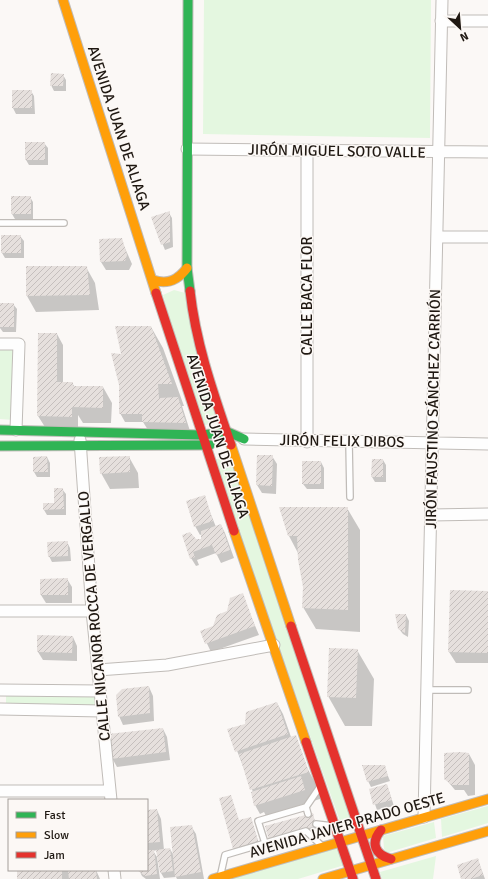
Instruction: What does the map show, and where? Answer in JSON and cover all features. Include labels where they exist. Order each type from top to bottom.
[{"type":"main road","name":"AVENIDA JUAN DE ALIAGA","points":[[63,0],[205,446],[352,875]]},
{"type":"main road","name":"AVENIDA JUAN DE ALIAGA","points":[[188,0],[187,268],[181,291],[228,432],[238,467],[376,879]]},
{"type":"main road","points":[[153,280],[168,283],[175,281],[181,277],[187,268]]},
{"type":"main road","points":[[160,301],[168,291],[181,291]]},
{"type":"main road","points":[[0,430],[202,435],[228,432],[244,439]]},
{"type":"main road","points":[[0,446],[205,446],[244,439]]},
{"type":"main road","points":[[215,475],[216,468],[223,461],[233,462],[238,467]]},
{"type":"main road","name":"AVENIDA JAVIER PRADO OESTE","points":[[217,878],[488,799]]},
{"type":"main road","points":[[380,830],[374,838],[375,849],[379,855],[391,859]]},
{"type":"main road","points":[[323,879],[352,875],[372,865],[488,831]]},
{"type":"street","name":"JIRÓN FAUSTINO SÁNCHEZ CARRIÓN","points":[[424,817],[442,0]]},
{"type":"street","points":[[441,21],[488,21]]},
{"type":"street","name":"JIRÓN MIGUEL SOTO VALLE","points":[[187,149],[488,152]]},
{"type":"street","name":"CALLE BACA FLOR","points":[[307,151],[307,442]]},
{"type":"street","points":[[437,237],[488,237]]},
{"type":"street","points":[[0,344],[19,344],[16,430]]},
{"type":"street","name":"CALLE NICANOR ROCCA DE VERGALLO","points":[[79,432],[92,611],[110,796]]},
{"type":"street","name":"JIRÓN FELIX DIBOS","points":[[244,439],[307,442],[488,444]]},
{"type":"street","points":[[431,515],[488,514]]},
{"type":"street","points":[[0,611],[92,611]]},
{"type":"street","points":[[98,670],[167,665],[274,645]]},
{"type":"street","points":[[0,690],[100,691]]},
{"type":"street","points":[[0,710],[102,711]]},
{"type":"street","points":[[0,791],[110,796]]},
{"type":"lane","points":[[0,223],[64,224]]},
{"type":"lane","points":[[349,442],[350,497]]},
{"type":"lane","points":[[427,690],[468,690]]},
{"type":"lane","points":[[265,843],[258,821],[306,807],[321,784]]},
{"type":"lane","points":[[306,807],[308,814]]},
{"type":"lane","points":[[316,824],[335,826]]},
{"type":"lane","points":[[217,878],[225,855],[307,830],[323,847]]},
{"type":"green space","points":[[204,0],[431,0],[430,138],[203,134]]},
{"type":"green space","points":[[174,290],[189,294],[224,422],[199,426],[163,295]]},
{"type":"green space","points":[[0,349],[16,350],[14,420],[0,419]]},
{"type":"green space","points":[[233,455],[352,820],[341,824],[213,460]]},
{"type":"green space","points":[[6,690],[95,691],[98,711],[6,710]]},
{"type":"green space","points":[[488,806],[488,823],[442,837],[441,819]]},
{"type":"green space","points":[[434,822],[436,838],[386,853],[384,849],[383,836]]},
{"type":"green space","points":[[341,842],[348,864],[298,879],[210,879]]},
{"type":"green space","points":[[436,856],[433,879],[382,879],[380,872]]},
{"type":"building","points":[[51,73],[64,74],[63,86],[50,86]]},
{"type":"building","points":[[12,90],[32,90],[32,108],[12,108]]},
{"type":"building","points":[[25,142],[45,142],[45,160],[25,160]]},
{"type":"building","points":[[11,196],[31,196],[31,214],[11,214]]},
{"type":"building","points":[[170,211],[170,242],[161,245],[151,217]]},
{"type":"building","points":[[1,235],[21,235],[21,253],[1,253]]},
{"type":"building","points":[[122,238],[127,255],[125,261],[100,262],[99,239]]},
{"type":"building","points":[[26,266],[87,266],[90,295],[26,296]]},
{"type":"building","points":[[0,303],[14,303],[14,327],[0,327]]},
{"type":"building","points":[[115,326],[151,326],[172,384],[158,384],[159,398],[178,397],[186,423],[142,422],[142,414],[119,414],[119,385],[111,353],[121,354]]},
{"type":"building","points":[[38,333],[57,333],[57,382],[73,382],[73,386],[103,386],[103,408],[72,407],[72,417],[37,416]]},
{"type":"building","points":[[257,455],[273,455],[272,486],[256,485]]},
{"type":"building","points":[[47,456],[48,472],[33,472],[33,457]]},
{"type":"building","points":[[130,456],[130,472],[100,474],[99,457]]},
{"type":"building","points":[[372,459],[383,459],[383,477],[371,477]]},
{"type":"building","points":[[302,461],[321,461],[321,484],[302,484]]},
{"type":"building","points":[[54,488],[63,488],[64,509],[43,510],[43,503],[54,503]]},
{"type":"building","points":[[205,495],[213,521],[194,527],[186,501]]},
{"type":"building","points":[[279,507],[348,507],[348,610],[302,608],[303,587],[298,560],[297,536],[288,536]]},
{"type":"building","points":[[221,524],[230,550],[216,555],[212,545],[193,552],[195,557],[190,559],[182,535],[190,532],[196,539],[201,539],[201,531]]},
{"type":"building","points":[[68,541],[68,556],[48,557],[47,542]]},
{"type":"building","points":[[68,578],[68,595],[40,595],[40,579]]},
{"type":"building","points":[[450,590],[488,591],[488,653],[448,652]]},
{"type":"building","points":[[243,593],[255,626],[205,644],[200,631],[213,626],[217,615],[227,611],[230,598]]},
{"type":"building","points":[[395,614],[406,614],[405,633],[398,629]]},
{"type":"building","points":[[37,635],[73,636],[72,653],[37,652]]},
{"type":"building","points":[[329,648],[358,649],[356,698],[327,697]]},
{"type":"building","points":[[149,686],[150,713],[118,717],[116,695],[122,689]]},
{"type":"building","points":[[277,702],[288,734],[235,752],[227,729],[245,724],[246,712]]},
{"type":"building","points":[[163,728],[166,752],[111,759],[108,734]]},
{"type":"building","points":[[296,735],[309,772],[250,790],[239,754]]},
{"type":"building","points":[[444,753],[469,753],[469,785],[452,785],[444,779]]},
{"type":"building","points":[[362,765],[385,765],[388,776],[367,782]]},
{"type":"building","points":[[301,776],[305,790],[254,806],[251,792]]},
{"type":"building","points":[[387,784],[392,800],[373,805],[369,789]]},
{"type":"building","points":[[231,795],[239,820],[251,817],[258,841],[233,849],[219,798]]},
{"type":"building","points":[[157,809],[160,842],[148,843],[148,810]]},
{"type":"building","points":[[313,813],[316,826],[269,840],[265,826]]},
{"type":"building","points":[[192,825],[201,872],[175,877],[170,827]]},
{"type":"building","points":[[170,848],[173,871],[160,873],[156,850]]},
{"type":"building","points":[[148,850],[154,850],[157,874],[145,876],[138,871],[148,871]]},
{"type":"building","points":[[478,858],[483,875],[471,879],[461,879],[457,865]]},
{"type":"building","points":[[17,871],[62,871],[62,879],[17,879]]},
{"type":"building","points":[[68,871],[96,871],[97,879],[69,879]]},
{"type":"traffic: fast","points":[[188,0],[187,268],[190,291]]},
{"type":"traffic: fast","points":[[0,430],[202,435],[228,432],[244,439]]},
{"type":"traffic: fast","points":[[0,446],[210,445]]},
{"type":"traffic: slow","points":[[63,0],[156,293]]},
{"type":"traffic: slow","points":[[153,280],[168,282],[180,276],[187,268]]},
{"type":"traffic: slow","points":[[231,445],[291,626]]},
{"type":"traffic: slow","points":[[234,531],[306,742]]},
{"type":"traffic: slow","points":[[213,879],[488,799]]},
{"type":"traffic: slow","points":[[323,879],[488,831]]},
{"type":"traffic: jam","points":[[190,291],[201,350],[212,389],[231,445]]},
{"type":"traffic: jam","points":[[156,293],[234,531]]},
{"type":"traffic: jam","points":[[291,626],[376,879]]},
{"type":"traffic: jam","points":[[306,742],[353,879]]},
{"type":"traffic: jam","points":[[381,830],[376,839],[376,848],[381,855],[391,859]]}]
